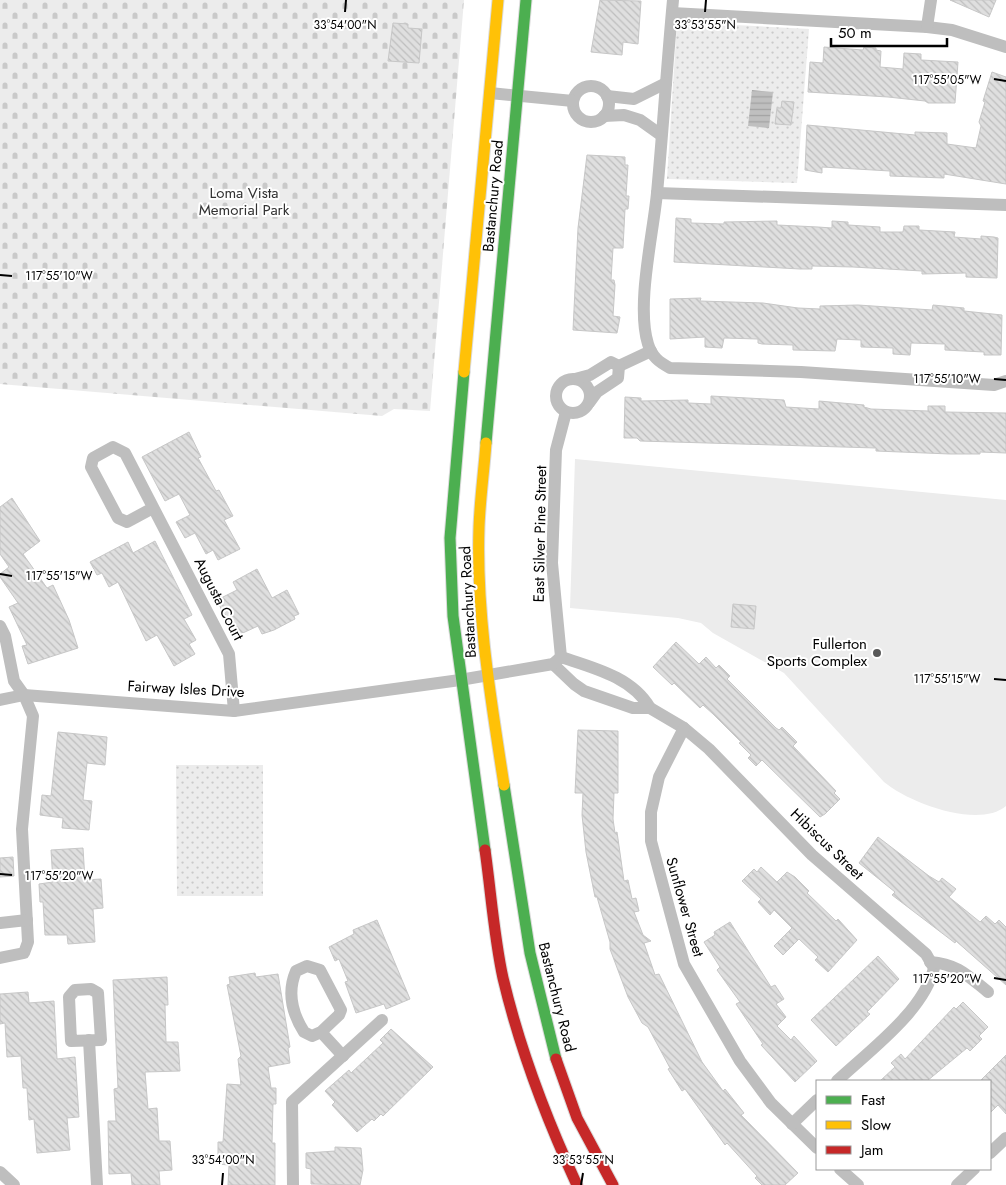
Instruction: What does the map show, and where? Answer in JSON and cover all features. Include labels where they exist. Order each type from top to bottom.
[{"type":"main road","name":"Bastanchury Road","points":[[498,0],[450,538],[453,616],[460,680],[494,922],[505,985],[530,1072],[552,1131],[577,1185]]},
{"type":"main road","name":"Bastanchury Road","points":[[526,0],[479,526],[478,577],[488,676],[523,914],[543,1016],[573,1109],[613,1185]]},
{"type":"street","points":[[928,27],[930,0]]},
{"type":"street","points":[[1006,47],[952,30],[928,27],[672,6],[657,193],[646,289],[645,327],[651,351],[656,361],[670,368],[801,372],[994,385],[1006,381]]},
{"type":"street","points":[[607,96],[634,99],[666,83]]},
{"type":"street","points":[[604,116],[609,106],[607,96],[599,88],[591,86],[578,90],[573,101],[575,112],[586,121],[597,120],[604,116],[624,115],[640,120],[662,135]]},
{"type":"street","points":[[490,93],[573,101]]},
{"type":"street","points":[[657,193],[1006,205]]},
{"type":"street","points":[[619,366],[651,351]]},
{"type":"street","points":[[611,362],[619,366],[618,378],[597,392],[589,403],[577,413],[566,412],[557,402],[556,394],[562,383],[590,375],[611,362]]},
{"type":"street","points":[[574,379],[587,385],[591,397],[589,403]]},
{"type":"street","name":"East Silver Pine Street","points":[[557,660],[552,562],[556,450],[566,412]]},
{"type":"street","name":"Augusta Court","points":[[153,508],[127,522],[118,518],[91,467],[93,458],[113,448],[124,453],[153,508],[229,654],[234,711]]},
{"type":"street","points":[[0,626],[5,636],[14,680],[24,695],[33,716],[22,829],[28,942],[24,954],[0,958]]},
{"type":"street","name":"Fairway Isles Drive","points":[[0,700],[24,695],[234,711],[488,676],[557,660]]},
{"type":"street","name":"Hibiscus Street","points":[[557,660],[596,668],[634,688],[642,695],[650,708],[684,728],[709,749],[812,855],[926,954],[930,962]]},
{"type":"street","name":"Hibiscus Street","points":[[557,660],[574,684],[604,700],[633,708],[650,708]]},
{"type":"street","points":[[604,700],[613,693],[616,687],[615,678]]},
{"type":"street","name":"Sunflower Street","points":[[684,728],[659,777],[651,812],[651,841],[656,865],[684,964],[740,1061],[771,1103],[816,1147]]},
{"type":"street","points":[[0,923],[27,920]]},
{"type":"street","points":[[930,962],[948,963],[962,970],[988,992]]},
{"type":"street","points":[[838,1080],[917,1005],[930,982],[934,968],[930,962]]},
{"type":"street","points":[[307,966],[320,970],[341,1010],[339,1015],[321,1032],[312,1036],[304,1032],[294,1012],[291,982],[296,971],[307,966]]},
{"type":"street","points":[[292,1185],[292,1102],[382,1020]]},
{"type":"street","points":[[321,1032],[343,1056]]},
{"type":"street","points":[[89,1040],[97,1185]]},
{"type":"street","points":[[792,1124],[816,1101]]},
{"type":"street","points":[[991,1152],[1006,1138]]},
{"type":"street","points":[[841,1170],[858,1185]]},
{"type":"street","points":[[956,1185],[973,1170]]},
{"type":"street","points":[[0,1172],[14,1185]]},
{"type":"green space","name":"Loma Vista Memorial Park","points":[[0,0],[464,0],[430,411],[394,409],[382,416],[0,384]]},
{"type":"green space","points":[[677,22],[809,29],[797,183],[667,179]]},
{"type":"green space","name":"Fullerton Sports Complex","points":[[575,459],[1006,500],[1006,806],[994,812],[979,815],[962,814],[926,805],[895,790],[884,782],[784,673],[713,633],[701,623],[678,618],[570,608]]},
{"type":"green space","points":[[176,765],[263,765],[263,896],[177,896]]},
{"type":"shaded area","points":[[752,90],[773,92],[769,128],[748,126]]},
{"type":"building","points":[[600,0],[641,1],[638,44],[623,42],[622,55],[591,52]]},
{"type":"building","points":[[950,0],[996,0],[989,17]]},
{"type":"building","points":[[393,23],[408,24],[408,28],[422,29],[419,63],[388,61]]},
{"type":"building","points":[[824,47],[863,50],[864,47],[876,48],[876,50],[881,51],[880,67],[903,69],[904,53],[921,54],[921,60],[958,62],[955,103],[928,103],[925,101],[888,97],[808,92],[810,62],[823,63]]},
{"type":"building","points":[[992,72],[1006,77],[1006,184],[944,174],[944,178],[890,176],[890,171],[822,167],[822,173],[805,170],[807,125],[915,135],[915,132],[947,133],[947,144],[976,148],[981,126],[979,122],[985,102],[983,101]]},
{"type":"building","points":[[782,101],[794,102],[791,125],[775,124],[777,108],[781,108]]},
{"type":"building","points":[[587,155],[625,157],[625,165],[628,165],[626,196],[629,196],[628,209],[625,209],[623,248],[613,248],[611,280],[614,280],[615,285],[613,316],[620,317],[617,333],[573,330],[578,228]]},
{"type":"building","points":[[676,218],[691,219],[691,223],[724,224],[724,222],[777,221],[777,225],[832,228],[832,221],[848,222],[848,225],[880,227],[880,232],[903,232],[904,226],[919,226],[919,230],[955,232],[954,237],[981,239],[981,236],[994,237],[998,238],[997,278],[966,277],[966,273],[922,274],[922,271],[853,267],[812,266],[812,269],[800,269],[674,262]]},
{"type":"building","points":[[701,298],[700,301],[763,303],[820,309],[820,306],[858,305],[932,310],[933,305],[1002,315],[1001,355],[984,355],[984,352],[945,350],[945,344],[911,343],[910,355],[893,354],[893,348],[861,347],[861,340],[837,339],[835,351],[793,350],[793,345],[762,344],[758,343],[758,339],[724,338],[722,348],[705,347],[705,337],[670,339],[670,299]]},
{"type":"building","points":[[711,396],[784,400],[786,407],[819,409],[819,401],[864,405],[864,407],[871,409],[928,411],[928,406],[945,406],[945,412],[1006,413],[1006,453],[950,454],[876,451],[876,448],[640,441],[637,438],[624,438],[625,397],[641,398],[641,401],[688,400],[688,403],[711,404]]},
{"type":"building","points":[[189,432],[201,457],[198,458],[216,491],[219,490],[233,516],[224,520],[240,549],[218,560],[213,550],[206,554],[195,533],[185,538],[176,522],[190,515],[179,494],[165,501],[142,457]]},
{"type":"building","points":[[12,498],[40,541],[23,554],[47,588],[53,585],[69,620],[78,648],[28,664],[22,646],[27,645],[9,607],[18,603],[0,577],[0,574],[9,567],[0,554],[0,507]]},
{"type":"building","points":[[155,541],[192,615],[184,619],[196,640],[189,644],[195,654],[174,666],[157,635],[146,641],[118,582],[109,587],[102,573],[97,575],[90,562],[128,542],[133,553]]},
{"type":"building","points":[[257,569],[272,598],[287,590],[299,614],[294,616],[295,619],[274,630],[262,634],[258,626],[234,637],[217,600],[237,590],[233,582]]},
{"type":"building","points":[[733,604],[756,606],[754,629],[731,627]]},
{"type":"building","points":[[676,642],[699,664],[706,657],[716,668],[719,665],[730,676],[727,679],[776,728],[779,730],[782,727],[797,742],[793,746],[836,791],[834,793],[840,799],[825,814],[820,817],[762,760],[756,766],[748,758],[751,755],[739,743],[741,742],[713,714],[703,705],[700,708],[674,683],[672,685],[653,667]]},
{"type":"building","points":[[578,730],[618,731],[618,793],[614,793],[613,819],[615,833],[617,832],[624,881],[628,880],[632,899],[636,898],[639,911],[634,912],[643,935],[651,941],[644,943],[655,975],[659,974],[702,1062],[723,1091],[725,1089],[744,1113],[741,1115],[798,1173],[785,1185],[762,1185],[755,1178],[757,1176],[727,1143],[725,1145],[685,1089],[682,1091],[668,1069],[670,1068],[648,1027],[642,1023],[628,997],[610,949],[610,942],[597,897],[595,897],[586,852],[582,815],[583,793],[575,793]]},
{"type":"building","points":[[58,732],[107,737],[105,765],[87,763],[83,800],[92,801],[89,830],[62,828],[63,818],[40,815],[42,795],[51,796]]},
{"type":"building","points":[[878,837],[929,876],[939,882],[942,878],[956,889],[949,897],[980,922],[986,916],[995,924],[999,920],[1006,927],[1006,985],[956,941],[955,943],[892,895],[895,892],[859,863]]},
{"type":"building","points":[[83,848],[85,880],[101,879],[103,908],[93,909],[95,942],[68,944],[67,935],[45,935],[43,902],[40,902],[39,884],[53,882],[51,850]]},
{"type":"building","points":[[13,857],[14,876],[0,877],[0,858]]},
{"type":"building","points":[[761,867],[777,882],[787,872],[795,877],[809,891],[807,893],[836,921],[838,919],[857,940],[828,972],[815,960],[818,957],[799,939],[783,955],[774,946],[792,928],[774,910],[770,915],[758,902],[761,899],[742,881],[754,869],[757,872]]},
{"type":"building","points":[[377,920],[410,999],[386,1009],[384,1004],[356,1013],[345,982],[348,981],[339,959],[335,961],[329,947],[354,934],[353,930]]},
{"type":"building","points":[[730,922],[771,987],[775,985],[784,999],[776,1004],[786,1017],[777,1026],[791,1040],[794,1036],[817,1061],[795,1082],[761,1045],[763,1044],[736,1004],[740,1002],[717,970],[720,967],[704,942],[715,935],[714,932]]},
{"type":"building","points":[[878,956],[899,979],[867,1012],[870,1014],[836,1046],[811,1020]]},
{"type":"building","points":[[255,973],[256,977],[278,974],[290,1047],[288,1048],[290,1063],[268,1067],[271,1088],[276,1088],[276,1104],[273,1104],[272,1143],[275,1143],[275,1185],[228,1185],[229,1165],[218,1164],[218,1142],[223,1142],[227,1084],[241,1085],[238,1059],[241,1056],[227,985],[230,984],[229,977]]},
{"type":"building","points":[[167,977],[168,1005],[165,1005],[166,1042],[178,1042],[180,1071],[145,1072],[148,1109],[157,1108],[159,1141],[170,1141],[172,1170],[159,1171],[160,1185],[132,1185],[131,1173],[109,1174],[108,1121],[116,1121],[114,1089],[118,1088],[113,980]]},
{"type":"building","points":[[28,992],[29,1003],[54,1001],[57,1059],[75,1057],[79,1117],[67,1118],[70,1150],[37,1153],[34,1119],[29,1120],[27,1088],[23,1088],[21,1056],[7,1057],[5,1023],[0,1024],[0,994]]},
{"type":"building","points":[[963,1002],[988,1027],[979,1036],[982,1039],[970,1051],[967,1048],[928,1080],[881,1080],[895,1067],[891,1063],[901,1054],[905,1059],[954,1007],[956,1009]]},
{"type":"building","points":[[391,1029],[433,1067],[383,1116],[381,1114],[374,1121],[372,1119],[357,1132],[332,1105],[335,1102],[325,1091],[349,1070],[351,1073],[383,1043],[380,1040]]},
{"type":"building","points":[[1006,1055],[1006,1114],[998,1105],[991,1112],[991,1080],[981,1080]]},
{"type":"building","points":[[335,1147],[361,1148],[363,1170],[360,1185],[311,1184],[311,1169],[306,1168],[306,1153],[335,1151]]},
{"type":"traffic: fast","points":[[486,443],[526,0]]},
{"type":"traffic: fast","points":[[464,372],[450,538],[453,616],[485,850]]},
{"type":"traffic: fast","points":[[504,785],[530,953],[556,1059]]},
{"type":"traffic: slow","points":[[464,372],[498,0]]},
{"type":"traffic: slow","points":[[486,443],[479,527],[480,592],[494,721],[504,785]]},
{"type":"traffic: jam","points":[[485,850],[497,947],[517,1031],[555,1135],[577,1185]]},
{"type":"traffic: jam","points":[[556,1059],[577,1118],[613,1185]]},
{"type":"place","name":"Fullerton Sports Complex","points":[[877,653]]}]
